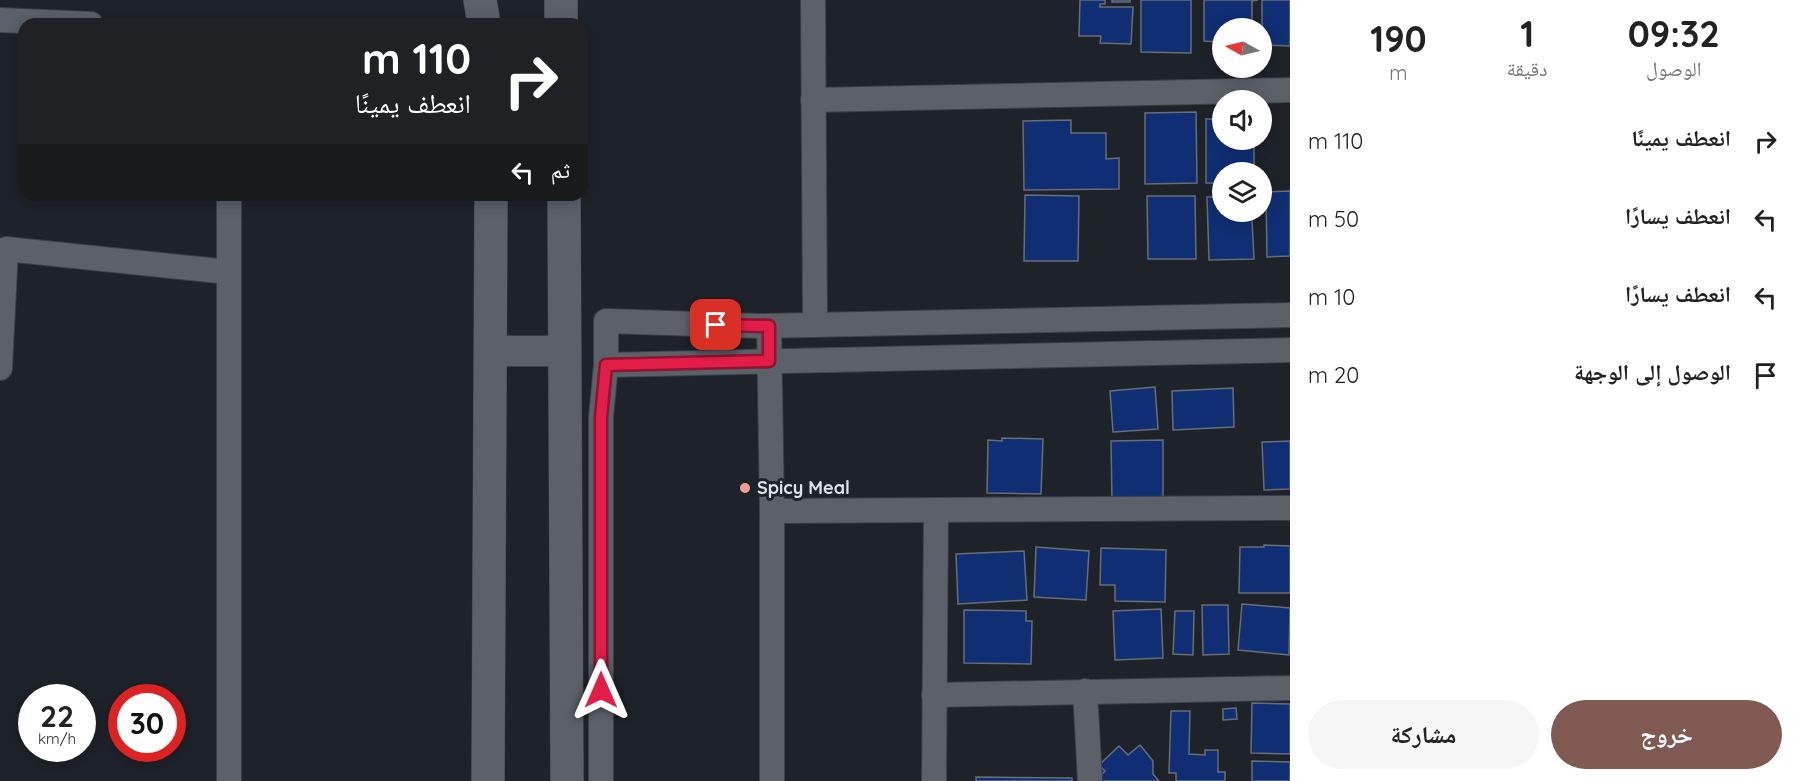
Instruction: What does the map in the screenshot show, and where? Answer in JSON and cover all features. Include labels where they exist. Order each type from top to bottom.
[{"type":"main road","points":[[480,0],[483,18]]},
{"type":"main road","points":[[489,0],[489,18]]},
{"type":"main road","points":[[488,781],[491,201]]},
{"type":"main road","points":[[564,201],[567,781]]},
{"type":"street","points":[[813,0],[815,325]]},
{"type":"street","points":[[0,20],[18,21]]},
{"type":"street","points":[[813,100],[1290,90]]},
{"type":"street","points":[[229,201],[229,781]]},
{"type":"street","points":[[0,368],[6,249],[229,272]]},
{"type":"street","points":[[601,781],[601,417],[606,365],[606,321],[769,326],[1290,315]]},
{"type":"street","points":[[769,326],[772,781]]},
{"type":"street","points":[[606,365],[1290,350]]},
{"type":"street","points":[[492,351],[566,351]]},
{"type":"street","points":[[772,511],[936,512],[1290,508]]},
{"type":"street","points":[[934,781],[936,512]]},
{"type":"street","points":[[934,695],[1290,687]]},
{"type":"street","points":[[1085,691],[1090,781]]},
{"type":"building","points":[[1080,0],[1105,0],[1105,4],[1100,4],[1100,7],[1133,7],[1131,44],[1100,43],[1101,36],[1079,36]]},
{"type":"building","points":[[1112,0],[1130,0],[1130,2],[1112,2]]},
{"type":"building","points":[[1141,0],[1191,0],[1191,53],[1141,52]]},
{"type":"building","points":[[1204,0],[1258,0],[1252,1],[1252,18],[1212,18],[1212,41],[1204,41]]},
{"type":"building","points":[[1262,0],[1290,0],[1290,46],[1272,45],[1272,18],[1262,18]]},
{"type":"building","points":[[1196,112],[1197,183],[1145,184],[1145,113]]},
{"type":"building","points":[[1206,119],[1212,119],[1212,150],[1254,150],[1254,162],[1212,162],[1212,183],[1206,183]]},
{"type":"building","points":[[1071,120],[1071,133],[1106,133],[1106,159],[1119,158],[1119,189],[1024,190],[1023,121]]},
{"type":"building","points":[[1290,191],[1290,256],[1267,257],[1266,222],[1272,222],[1272,192]]},
{"type":"building","points":[[1025,195],[1079,196],[1078,261],[1024,261]]},
{"type":"building","points":[[1147,196],[1195,196],[1196,259],[1148,259]]},
{"type":"building","points":[[1207,197],[1212,197],[1212,222],[1252,222],[1254,259],[1209,260]]},
{"type":"building","points":[[1155,387],[1158,429],[1113,432],[1110,391]]},
{"type":"building","points":[[1233,388],[1234,427],[1173,430],[1172,391]]},
{"type":"building","points":[[1002,438],[1043,439],[1041,494],[987,493],[988,440],[1002,441]]},
{"type":"building","points":[[1163,440],[1163,500],[1112,501],[1111,441]]},
{"type":"building","points":[[1290,441],[1290,489],[1264,490],[1262,442]]},
{"type":"building","points":[[1264,545],[1290,546],[1290,593],[1239,593],[1240,547],[1264,547]]},
{"type":"building","points":[[1036,547],[1089,551],[1086,600],[1034,597]]},
{"type":"building","points":[[1101,548],[1166,550],[1165,602],[1115,601],[1115,585],[1100,585]]},
{"type":"building","points":[[1024,551],[1027,600],[958,604],[956,554]]},
{"type":"building","points":[[1242,604],[1290,608],[1289,655],[1238,650]]},
{"type":"building","points":[[1202,605],[1228,605],[1229,654],[1203,655]]},
{"type":"building","points":[[1161,609],[1163,658],[1115,660],[1113,611]]},
{"type":"building","points":[[964,610],[1026,611],[1026,621],[1032,621],[1031,664],[964,663]]},
{"type":"building","points":[[1175,611],[1194,611],[1193,655],[1173,654]]},
{"type":"building","points":[[1252,703],[1290,704],[1290,754],[1251,753]]},
{"type":"building","points":[[1236,708],[1237,719],[1223,720],[1223,709]]},
{"type":"building","points":[[1171,711],[1190,711],[1189,754],[1205,755],[1205,750],[1218,750],[1218,772],[1225,772],[1225,781],[1176,781],[1176,773],[1169,773]]},
{"type":"building","points":[[1140,745],[1153,761],[1153,774],[1159,781],[1099,781],[1097,779],[1105,771],[1099,765],[1119,746],[1128,755]]},
{"type":"building","points":[[1252,761],[1290,762],[1290,781],[1252,781]]},
{"type":"building","points":[[976,777],[1072,778],[1072,781],[976,781]]},
{"type":"place","name":"Spicy Meal","points":[[745,488]]},
{"type":"route","points":[[601,690],[601,417],[606,365],[769,361],[769,326],[716,325]]}]
